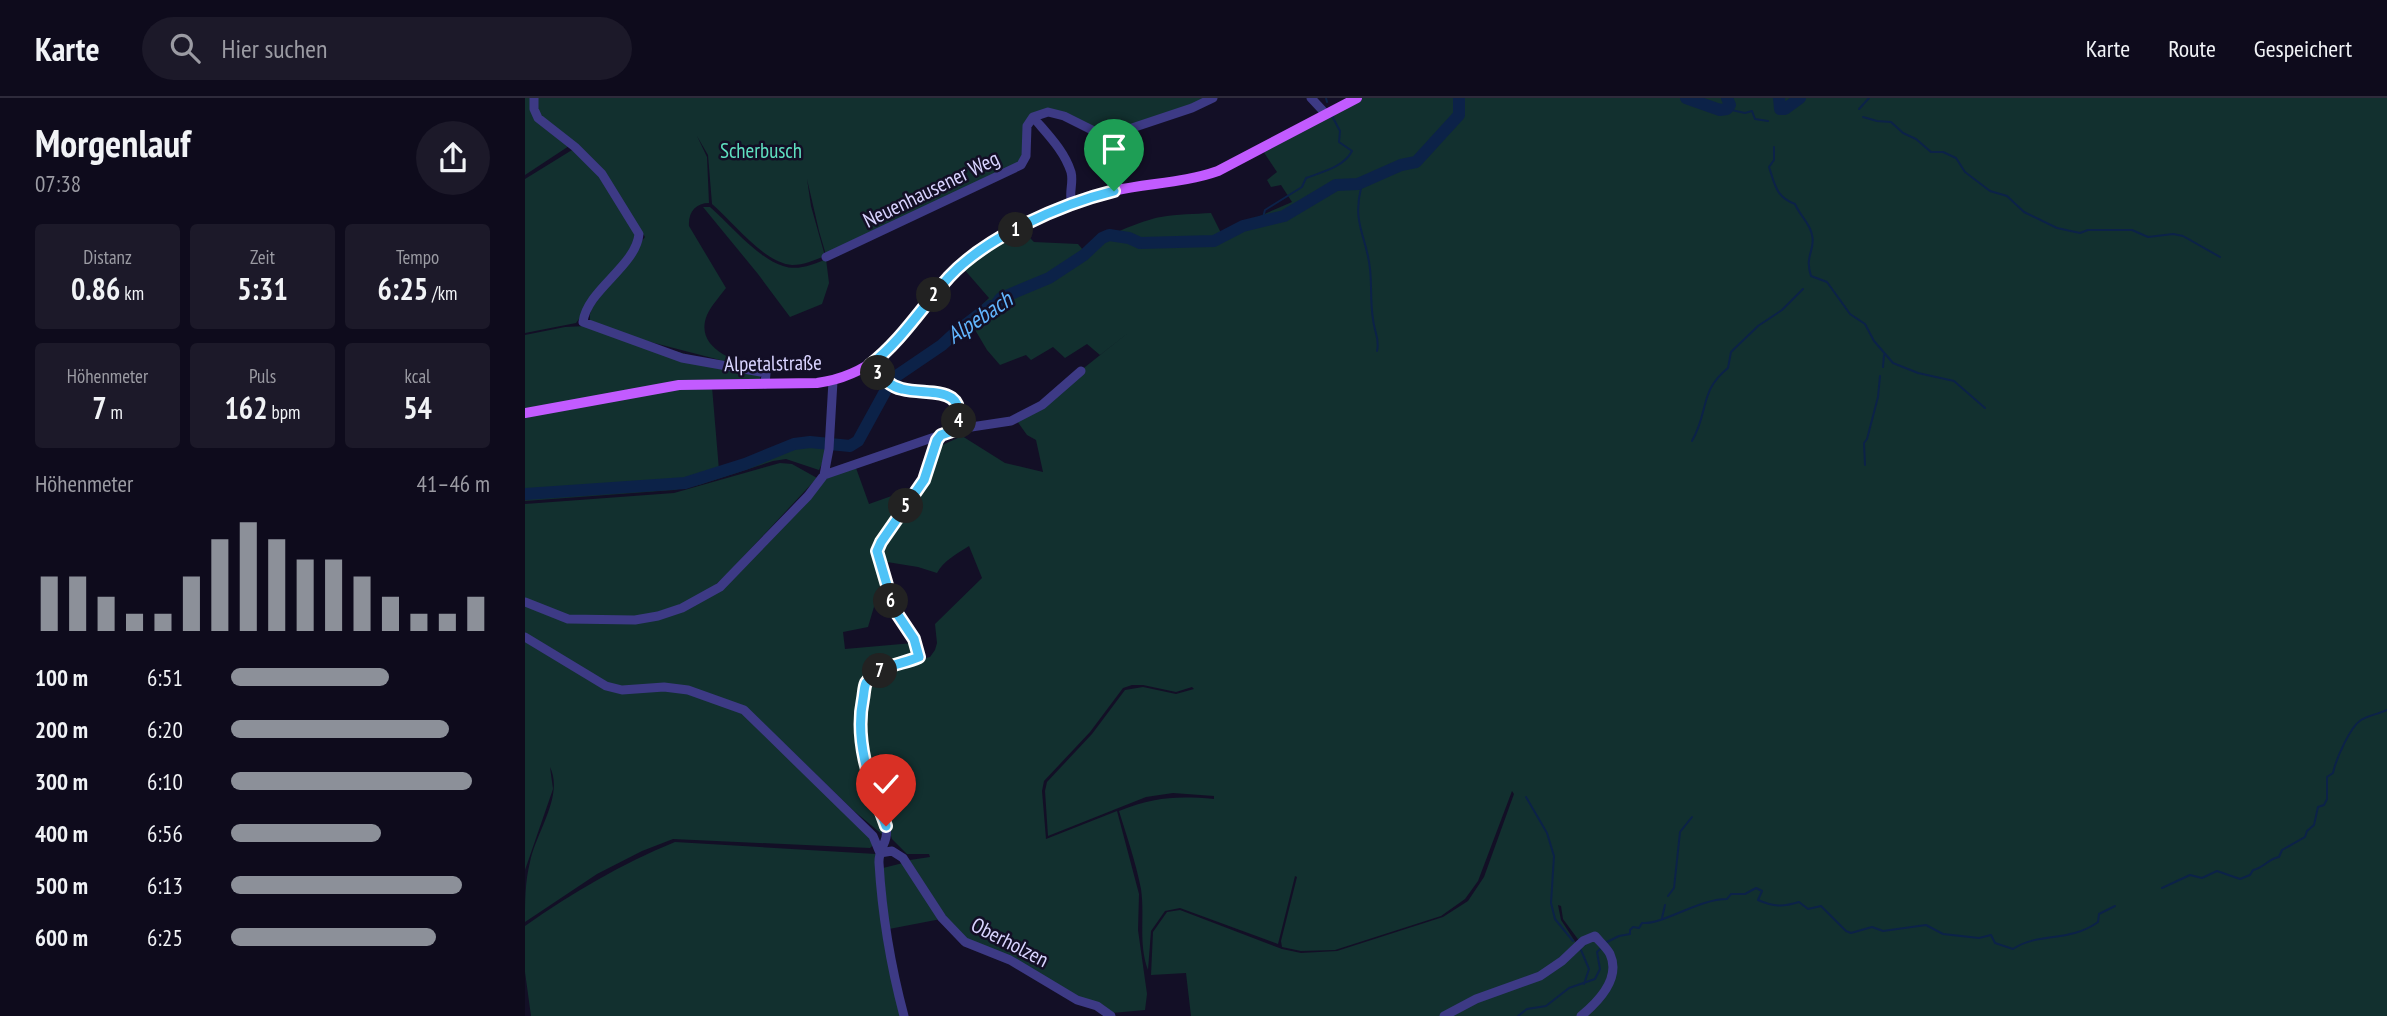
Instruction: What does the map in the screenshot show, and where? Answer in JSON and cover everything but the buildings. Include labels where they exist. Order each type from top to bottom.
[{"type":"main road","name":"Alpetalstraße","points":[[525,413],[679,385],[833,381],[870,365],[906,331],[932,297],[972,255],[1011,232],[1072,204],[1114,191],[1194,180],[1218,171],[1357,98]]},
{"type":"street","points":[[534,98],[538,118],[575,147],[602,174],[639,234],[636,246],[589,307],[583,322],[682,358],[765,373],[765,384]]},
{"type":"street","points":[[1072,204],[1071,173],[1059,148],[1033,117],[1048,112],[1064,116],[1100,134],[1111,135],[1192,108],[1213,98]]},
{"type":"street","points":[[1311,98],[1325,113]]},
{"type":"street","name":"Neuenhausener Weg","points":[[826,257],[1021,165],[1026,156],[1027,126],[1033,117]]},
{"type":"street","points":[[870,365],[890,384],[902,389],[945,394],[958,407],[961,415],[958,429]]},
{"type":"street","points":[[824,475],[958,429],[1011,421],[1042,405],[1080,370]]},
{"type":"street","points":[[525,602],[559,617],[592,621],[635,620],[682,608],[720,587],[808,496],[824,475],[829,449],[833,381]]},
{"type":"street","points":[[904,1016],[887,929],[879,859],[886,842],[886,826],[866,769],[860,711],[866,684],[885,667],[919,657],[914,639],[894,609],[877,551],[924,480],[941,435]]},
{"type":"street","points":[[525,636],[606,686],[622,690],[664,687],[688,690],[744,710],[873,836],[880,853]]},
{"type":"street","name":"Oberholzen","points":[[880,853],[892,851],[903,858],[942,918],[965,942],[1010,960],[1077,1000],[1097,1006],[1111,1016]]},
{"type":"street","points":[[1444,1016],[1476,999],[1540,976],[1583,942],[1595,936],[1610,953],[1613,971],[1608,986],[1581,1016]]},
{"type":"green space","points":[[525,98],[532,98],[532,106],[569,146],[525,175]]},
{"type":"green space","name":"Scherbusch","points":[[537,98],[1209,98],[1112,134],[1101,132],[1064,114],[1032,116],[1022,161],[826,255],[807,179],[811,206],[825,256],[796,265],[781,263],[760,250],[712,204],[708,155],[697,136],[707,157],[709,203],[694,209],[689,226],[726,288],[707,315],[704,326],[706,336],[718,351],[756,367],[755,369],[721,363],[720,360],[635,338],[590,321],[592,308],[645,237],[617,192],[538,113]]},
{"type":"green space","points":[[1362,98],[2387,98],[2387,1016],[1585,1016],[1614,971],[1596,935],[1580,942],[1563,919],[1561,906],[1558,905],[1561,920],[1576,943],[1551,968],[1442,1016],[1191,1016],[1186,973],[1151,975],[1153,932],[1167,912],[1180,910],[1282,949],[1301,953],[1337,951],[1443,917],[1468,901],[1484,877],[1514,794],[1512,791],[1478,881],[1465,899],[1441,916],[1335,950],[1301,951],[1282,947],[1281,941],[1297,877],[1295,876],[1278,944],[1180,908],[1165,911],[1151,931],[1148,970],[1142,940],[1141,889],[1119,811],[1155,800],[1214,799],[1214,796],[1173,793],[1146,797],[1048,836],[1045,791],[1047,782],[1092,734],[1125,690],[1143,687],[1176,694],[1194,689],[1192,687],[1176,692],[1143,685],[1123,688],[1090,732],[1044,781],[1042,791],[1046,839],[1117,811],[1139,894],[1138,930],[1147,994],[1145,1010],[1112,1013],[970,943],[952,927],[910,863],[910,860],[930,857],[929,854],[907,854],[892,839],[867,769],[861,712],[867,684],[885,668],[930,657],[937,643],[935,624],[982,578],[969,546],[947,561],[937,573],[881,561],[879,551],[925,481],[938,447],[962,436],[1005,463],[1043,472],[1036,440],[1027,435],[1017,421],[1133,329],[1100,355],[1087,344],[1065,358],[1053,347],[1031,360],[1026,355],[1000,365],[987,350],[968,318],[989,298],[963,268],[989,249],[1023,231],[1034,242],[1078,244],[1084,251],[1108,236],[1154,219],[1211,213],[1221,233],[1292,202],[1281,185],[1271,187],[1267,180],[1277,172],[1263,151]]},
{"type":"green space","points":[[572,150],[595,168],[634,227],[636,241],[576,323],[525,333],[525,179]]},
{"type":"green space","points":[[703,207],[710,207],[754,249],[773,262],[799,268],[826,259],[829,283],[822,304],[790,317]]},
{"type":"green space","points":[[586,326],[760,375],[760,379],[525,410],[525,335]]},
{"type":"green space","points":[[712,387],[719,470],[790,447],[826,440],[826,455],[819,470],[786,459],[674,490],[525,501],[525,417],[645,393]]},
{"type":"green space","points":[[780,463],[792,464],[817,478],[727,574],[711,589],[684,604],[644,616],[570,616],[525,598],[525,504],[674,493]]},
{"type":"green space","points":[[856,468],[869,504],[917,487],[877,544],[887,595],[876,600],[868,627],[843,632],[845,649],[913,643],[913,655],[864,683],[858,712],[885,829],[883,835],[854,811],[758,719],[688,687],[621,687],[606,684],[525,635],[525,605],[567,621],[622,624],[707,598],[826,478]]},
{"type":"green space","points":[[525,639],[604,688],[665,688],[744,713],[871,836],[873,845],[870,848],[673,839],[597,874],[525,922],[528,869],[554,790],[550,767],[553,789],[525,870]]},
{"type":"green space","points":[[675,842],[876,854],[900,1016],[531,1016],[525,972],[525,926],[597,880]]},
{"type":"green space","points":[[903,863],[941,919],[889,929],[883,868]]},
{"type":"green space","points":[[1595,938],[1604,951],[1611,971],[1604,988],[1578,1016],[1446,1016],[1525,983],[1583,943]]},
{"type":"waterway","points":[[1326,98],[1327,102]]},
{"type":"waterway","name":"Alpebach","points":[[525,494],[685,483],[745,464],[794,444],[810,442],[850,446],[858,441],[892,379],[942,345],[990,306],[994,307],[1001,298],[1049,278],[1084,255],[1102,238],[1109,235],[1140,243],[1214,241],[1243,226],[1284,216],[1336,185],[1358,184],[1401,165],[1416,162],[1459,115],[1459,98]]},
{"type":"waterway","name":"Alpebach","points":[[1686,98],[1720,110],[1727,109],[1730,105],[1727,98]]},
{"type":"waterway","name":"Alpebach","points":[[1779,98],[1780,109],[1785,109],[1800,98]]},
{"type":"waterway","points":[[1859,109],[1869,98]]},
{"type":"waterway","points":[[1727,109],[1745,113],[1752,111],[1755,119],[1768,121]]},
{"type":"waterway","points":[[1262,221],[1265,210],[1302,187],[1306,178],[1332,168],[1348,157],[1352,151],[1339,142],[1340,131],[1332,116]]},
{"type":"waterway","points":[[1863,117],[1891,122],[1931,152],[1943,152],[1956,158],[1965,172],[1990,191],[2007,196],[2024,212],[2057,228],[2080,233],[2088,230],[2132,230],[2148,237],[2173,234],[2183,236],[2220,257]]},
{"type":"waterway","points":[[1774,147],[1774,160],[1769,167],[1775,185],[1784,198],[1795,204],[1811,231],[1811,276],[1827,282],[1850,314],[1865,324],[1874,341],[1893,363],[1918,373],[1954,381],[1985,408]]},
{"type":"waterway","points":[[1358,184],[1361,188],[1359,221],[1370,269],[1377,351]]},
{"type":"waterway","points":[[1692,441],[1708,394],[1728,368],[1731,352],[1803,289]]},
{"type":"waterway","points":[[1883,367],[1884,355]]},
{"type":"waterway","points":[[1865,465],[1864,443],[1878,397],[1880,376]]},
{"type":"waterway","points":[[2162,888],[2190,875],[2202,878],[2217,871],[2240,879],[2279,857],[2282,850],[2305,837],[2314,825],[2318,807],[2324,805],[2327,799],[2327,777],[2333,773],[2352,729],[2361,720],[2387,710]]},
{"type":"waterway","points":[[1526,797],[1547,833],[1554,856],[1551,903],[1555,919],[1573,941]]},
{"type":"waterway","points":[[1668,896],[1674,888],[1680,832],[1692,817]]},
{"type":"waterway","points":[[1607,942],[1630,934],[1633,927],[1639,928],[1642,923],[1660,920],[1704,903],[1727,899],[1731,894],[1745,894],[1756,888],[1762,891],[1758,900],[1769,904],[1799,902],[1808,909],[1821,906],[1851,933],[1872,927],[1883,931],[1926,925],[1943,934],[1979,938],[1991,935],[1995,943],[2013,949],[2033,941],[2076,933],[2098,922],[2099,914],[2115,906]]},
{"type":"waterway","points":[[1662,918],[1665,905]]},
{"type":"waterway","points":[[1518,1016],[1527,1009],[1546,1006],[1569,988],[1595,979],[1600,969],[1597,952],[1600,949]]},
{"type":"waterway","points":[[1581,950],[1589,969],[1584,984]]},
{"type":"route","points":[[886,826],[866,769],[860,711],[866,684],[885,667],[919,657],[914,639],[894,609],[877,551],[924,480],[937,440],[941,435],[958,429],[961,415],[955,402],[945,394],[902,389],[887,382],[870,365],[906,331],[950,276],[972,255],[1011,232],[1072,204],[1114,191]]}]
